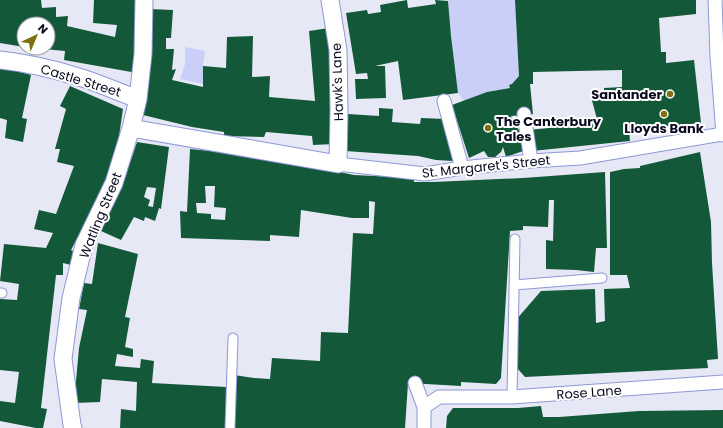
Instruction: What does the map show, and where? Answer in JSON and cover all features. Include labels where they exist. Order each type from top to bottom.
[{"type":"street","name":"Watling Street","points":[[73,428],[63,360],[71,298],[84,245],[114,183],[131,128],[138,99],[143,54],[144,0]]},
{"type":"street","name":"Hawk's Lane","points":[[330,0],[338,50],[338,164]]},
{"type":"street","points":[[715,0],[717,56],[723,134]]},
{"type":"street","name":"Castle Street","points":[[0,60],[46,68],[80,77],[138,99]]},
{"type":"street","points":[[444,101],[462,168]]},
{"type":"street","points":[[524,114],[531,161]]},
{"type":"street","name":"St. Margaret's Street","points":[[131,128],[338,164],[425,174],[462,168],[580,158],[723,134]]},
{"type":"street","name":"Rose Lane","points":[[424,407],[439,397],[512,397],[723,382]]},
{"type":"street","points":[[415,383],[424,407],[424,428]]},
{"type":"lane","points":[[512,397],[515,239]]},
{"type":"lane","points":[[514,285],[602,278]]},
{"type":"lane","points":[[230,428],[233,338]]},
{"type":"shaded area","points":[[515,0],[519,76],[512,84],[509,85],[510,88],[487,92],[464,101],[458,93],[451,36],[448,1]]},
{"type":"shaded area","points":[[185,47],[205,51],[203,84],[180,79],[185,64]]},
{"type":"building","points":[[0,0],[41,0],[42,8],[56,7],[56,16],[16,16],[16,46],[0,43]]},
{"type":"building","points":[[94,0],[140,0],[137,73],[64,60],[65,51],[56,50],[56,17],[68,16],[67,26],[115,37],[117,25],[93,23]]},
{"type":"building","points":[[407,0],[408,8],[436,4],[435,0],[448,1],[458,93],[403,100],[398,61],[375,66],[385,66],[386,98],[356,99],[355,79],[368,79],[367,73],[356,74],[346,13],[367,10],[368,14],[381,12],[380,5]]},
{"type":"building","points":[[515,0],[696,0],[696,14],[659,18],[661,52],[666,52],[666,63],[694,60],[701,123],[629,130],[630,141],[532,151],[529,130],[598,123],[590,93],[604,93],[604,88],[622,87],[622,70],[533,72],[533,84],[530,84],[533,114],[511,116],[529,149],[506,157],[503,147],[501,152],[495,157],[488,157],[484,151],[469,158],[452,105],[487,92],[510,88],[509,85],[512,84],[519,76]]},
{"type":"building","points":[[150,9],[173,10],[171,38],[166,38],[166,49],[174,49],[172,70],[176,69],[172,80],[203,87],[203,66],[226,68],[227,37],[253,36],[252,77],[270,76],[269,97],[315,101],[309,31],[329,28],[334,144],[313,145],[312,136],[266,132],[264,137],[224,136],[224,132],[192,127],[143,115],[150,69]]},
{"type":"building","points":[[0,68],[31,75],[22,118],[27,119],[23,142],[5,138],[7,120],[0,118]]},
{"type":"building","points":[[70,86],[123,109],[117,150],[104,188],[71,250],[73,251],[71,265],[63,263],[63,275],[56,275],[41,408],[47,409],[43,428],[36,428],[0,421],[0,401],[15,403],[19,372],[0,370],[0,299],[17,300],[19,284],[0,281],[4,244],[46,248],[53,233],[34,229],[39,210],[56,214],[74,166],[57,162],[60,149],[55,149],[66,109],[60,106]]},
{"type":"building","points":[[379,108],[393,109],[392,122],[420,124],[421,118],[446,119],[453,161],[436,160],[418,156],[345,151],[348,114],[379,116]]},
{"type":"building","points":[[137,142],[169,147],[161,209],[159,208],[155,221],[145,217],[144,221],[134,217],[121,240],[101,231],[125,178]],"holes":[[[147,187],[156,188],[153,207],[148,206],[150,200],[144,197]]]},
{"type":"building","points":[[190,149],[230,153],[354,175],[414,178],[414,182],[523,178],[605,172],[607,248],[596,248],[594,272],[546,269],[546,240],[553,241],[554,200],[549,200],[548,227],[523,226],[523,230],[510,231],[501,378],[496,384],[461,382],[461,386],[408,383],[405,428],[120,428],[121,409],[136,411],[137,382],[102,379],[100,402],[74,403],[79,348],[87,310],[79,309],[84,283],[92,284],[98,243],[138,254],[125,317],[130,318],[125,347],[133,349],[133,357],[117,354],[115,366],[140,368],[141,359],[154,361],[152,383],[226,387],[227,374],[270,379],[272,358],[320,361],[321,332],[348,333],[353,233],[373,234],[375,202],[369,201],[369,218],[352,218],[301,210],[299,237],[270,235],[270,241],[181,238],[180,211],[187,212]],"holes":[[[205,186],[215,186],[214,207],[226,208],[225,220],[211,219],[211,214],[197,213],[196,203],[206,203]]]},
{"type":"building","points":[[700,152],[711,222],[718,359],[707,360],[708,368],[525,377],[517,368],[515,321],[541,291],[595,289],[596,323],[605,321],[604,289],[630,288],[627,275],[610,275],[610,172],[640,168],[640,166]]},
{"type":"building","points":[[541,406],[543,417],[639,411],[723,410],[723,428],[446,428],[447,416],[453,408],[518,408]]},
{"type":"place","name":"Santander","points":[[670,94]]},
{"type":"place","name":"Lloyds Bank","points":[[664,114]]},
{"type":"place","name":"The Canterbury Tales","points":[[488,128]]}]
